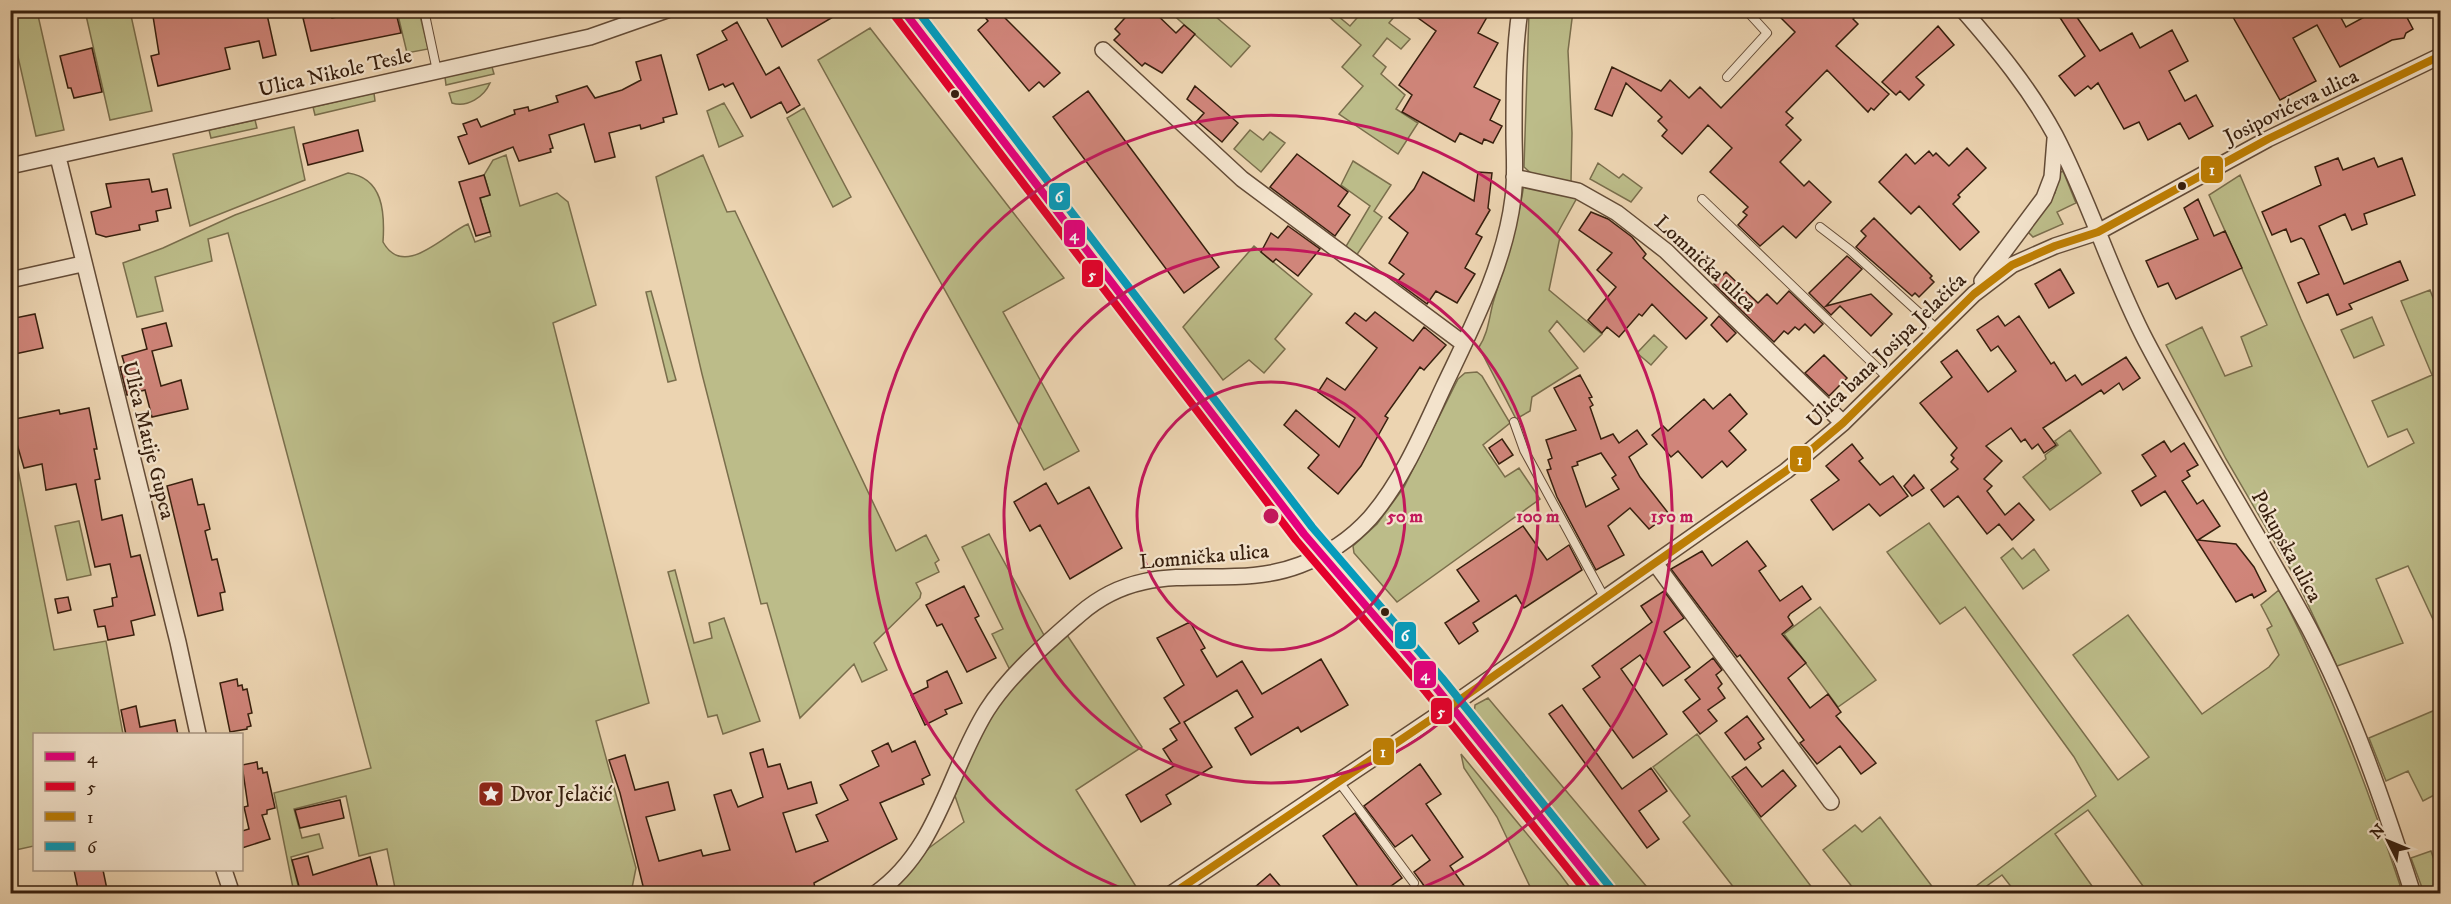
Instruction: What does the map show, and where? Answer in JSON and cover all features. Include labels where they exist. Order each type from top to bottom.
[{"type":"main road","points":[[903,10],[1322,556],[1450,706],[1602,894]]},
{"type":"street","name":"Ulica Nikole Tesle","points":[[10,166],[590,37],[667,10]]},
{"type":"street","name":"Lomnička ulica","points":[[875,894],[909,862],[922,845],[945,803],[969,741],[997,696],[1093,604],[1129,584],[1151,579],[1270,573],[1322,556],[1356,532],[1384,500],[1416,445],[1464,344],[1486,293],[1505,236],[1514,196],[1515,67],[1520,10]]},
{"type":"street","name":"Pokupska ulica","points":[[1963,10],[2034,98],[2094,218],[2112,270],[2146,341],[2234,494],[2322,656],[2366,756],[2413,894]]},
{"type":"street","points":[[1103,50],[1233,172],[1464,344]]},
{"type":"street","name":"Josipovićeva ulica","points":[[2098,232],[2268,139],[2440,56]]},
{"type":"street","points":[[1974,294],[1997,258],[2044,198],[2052,177],[2055,136]]},
{"type":"street","name":"Ulica Matije Gupca","points":[[58,157],[82,264],[178,642],[198,733]]},
{"type":"street","name":"Lomnička ulica","points":[[1514,177],[1578,191],[1639,229],[1843,423]]},
{"type":"street","name":"Ulica bana Josipa Jelačića","points":[[1171,894],[1450,706],[1786,471],[1843,423],[1974,294],[2012,265],[2055,246],[2098,232]]},
{"type":"street","points":[[10,280],[82,264]]},
{"type":"street","points":[[1655,563],[1831,802]]},
{"type":"street","points":[[224,871],[232,894]]},
{"type":"lane","points":[[424,10],[437,71]]},
{"type":"lane","points":[[1727,76],[1767,33],[1746,10]]},
{"type":"lane","points":[[1702,199],[1889,379]]},
{"type":"lane","points":[[1820,227],[1850,250],[1938,330]]},
{"type":"lane","points":[[1514,422],[1524,450],[1604,597]]},
{"type":"lane","points":[[1339,782],[1414,883]]},
{"type":"green space","points":[[10,11],[37,11],[64,130],[36,136],[11,26]]},
{"type":"green space","points":[[85,11],[130,11],[152,111],[110,120]]},
{"type":"green space","points":[[397,11],[419,11],[428,49],[407,53]]},
{"type":"green space","points":[[1169,11],[1209,11],[1250,46],[1231,67]]},
{"type":"green space","points":[[1322,11],[1332,11],[1350,26],[1363,11],[1399,11],[1389,23],[1410,39],[1401,49],[1387,38],[1373,56],[1386,67],[1381,74],[1405,95],[1396,109],[1418,123],[1398,154],[1339,114],[1363,86],[1342,67],[1361,45]]},
{"type":"green space","points":[[1529,11],[1573,11],[1568,51],[1572,133],[1571,182],[1533,175],[1524,167]]},
{"type":"green space","points":[[870,28],[1064,278],[1003,312],[1079,451],[1044,470],[818,60]]},
{"type":"green space","points":[[492,67],[494,74],[446,85],[445,77]]},
{"type":"green space","points":[[490,83],[484,93],[469,103],[452,103],[449,93]]},
{"type":"green space","points":[[374,93],[375,101],[315,115],[313,107]]},
{"type":"green space","points":[[724,103],[743,136],[719,147],[707,111]]},
{"type":"green space","points":[[804,108],[851,197],[833,207],[787,118]]},
{"type":"green space","points":[[255,120],[257,128],[211,138],[209,130]]},
{"type":"green space","points":[[294,127],[305,180],[190,226],[173,154]]},
{"type":"green space","points":[[1250,130],[1263,140],[1270,132],[1285,143],[1261,172],[1234,149]]},
{"type":"green space","points":[[506,155],[520,206],[557,193],[568,202],[596,305],[553,323],[649,703],[596,721],[636,868],[631,893],[396,893],[387,849],[359,856],[346,796],[294,809],[302,838],[319,834],[323,848],[291,857],[300,893],[294,893],[274,793],[371,768],[228,233],[208,239],[212,261],[155,277],[163,311],[137,317],[123,263],[163,248],[235,215],[348,173],[360,176],[375,189],[382,208],[383,242],[392,253],[402,257],[413,256],[468,224],[475,242],[491,236],[480,198],[490,195],[484,175],[493,160]]},
{"type":"green space","points":[[703,155],[727,212],[735,211],[896,551],[926,535],[939,560],[935,563],[939,572],[916,583],[921,593],[920,598],[874,643],[887,670],[862,682],[854,664],[800,718],[767,603],[761,604],[702,374],[656,177]]},
{"type":"green space","points":[[1353,161],[1391,185],[1374,211],[1382,217],[1356,256],[1345,248],[1370,206],[1341,185]]},
{"type":"green space","points":[[1598,163],[1619,178],[1623,174],[1642,188],[1631,202],[1590,179]]},
{"type":"green space","points":[[2063,171],[2076,203],[2057,212],[2063,224],[2033,237],[2027,231],[2055,193],[2059,173]]},
{"type":"green space","points":[[2240,175],[2301,319],[2368,467],[2414,443],[2407,429],[2388,437],[2372,401],[2432,375],[2401,301],[2430,290],[2440,316],[2440,629],[2438,630],[2408,566],[2376,579],[2403,643],[2337,666],[2296,579],[2226,459],[2166,345],[2202,327],[2225,376],[2252,366],[2241,337],[2267,325],[2209,195]]},
{"type":"green space","points":[[1524,184],[1578,196],[1557,234],[1560,237],[1549,290],[1602,334],[1584,352],[1557,321],[1549,331],[1578,368],[1532,397],[1530,411],[1516,419],[1479,347],[1486,331],[1511,244]]},
{"type":"green space","points":[[1254,246],[1312,294],[1275,339],[1285,349],[1264,373],[1249,360],[1223,380],[1183,327]]},
{"type":"green space","points":[[651,291],[676,380],[668,382],[646,292]]},
{"type":"green space","points":[[2372,317],[2384,345],[2354,358],[2341,330]]},
{"type":"green space","points":[[1654,335],[1667,347],[1651,365],[1637,353]]},
{"type":"green space","points":[[1477,372],[1482,376],[1510,423],[1483,445],[1505,477],[1519,468],[1540,499],[1397,602],[1354,553],[1353,546],[1377,524],[1404,487],[1458,379],[1465,373]]},
{"type":"green space","points":[[2070,430],[2101,473],[2050,510],[2023,477],[2046,459],[2045,455],[2058,445],[2055,441]]},
{"type":"green space","points":[[11,434],[54,650],[106,641],[123,733],[33,733],[33,846],[11,851]]},
{"type":"green space","points":[[79,521],[91,575],[67,580],[55,526]]},
{"type":"green space","points":[[1929,523],[2118,780],[2149,757],[2073,655],[2128,615],[2202,714],[2269,667],[2279,655],[2267,629],[2272,626],[2261,605],[2279,590],[2330,698],[2374,809],[2400,885],[2393,894],[2148,893],[2088,810],[2055,834],[2097,893],[2016,893],[2002,875],[1977,893],[1967,893],[2096,796],[2074,757],[1965,607],[1940,624],[1887,552]]},
{"type":"green space","points":[[989,534],[1045,637],[1010,670],[992,634],[1003,629],[962,547]]},
{"type":"green space","points":[[2013,548],[2022,559],[2034,549],[2049,570],[2023,589],[2001,558]]},
{"type":"green space","points":[[675,570],[694,643],[712,638],[709,623],[724,618],[760,721],[723,734],[717,715],[708,717],[668,572]]},
{"type":"green space","points":[[1820,607],[1876,680],[1838,707],[1784,634]]},
{"type":"green space","points":[[1067,635],[1142,747],[1076,790],[1140,893],[888,894],[929,848],[964,822],[955,796],[965,768],[993,711],[1017,682]]},
{"type":"green space","points":[[1488,698],[1652,893],[1616,893],[1478,725],[1474,715],[1475,705]]},
{"type":"green space","points":[[2440,708],[2440,792],[2423,801],[2408,771],[2386,781],[2369,738]]},
{"type":"green space","points":[[1697,734],[1816,893],[1738,893],[1683,822],[1690,816],[1653,767]]},
{"type":"green space","points":[[1461,754],[1574,893],[1533,893],[1497,817],[1464,768]]},
{"type":"green space","points":[[1880,817],[1937,893],[1857,893],[1823,850],[1855,825],[1862,832]]},
{"type":"green space","points":[[2431,851],[2440,877],[2440,893],[2424,893],[2411,858]]},
{"type":"building","points":[[152,10],[266,10],[276,55],[263,58],[259,41],[225,48],[230,69],[158,86],[151,56],[159,54]]},
{"type":"building","points":[[367,10],[388,10],[389,14],[396,13],[401,33],[311,51],[303,18],[330,12],[332,18]]},
{"type":"building","points":[[772,10],[845,10],[782,47],[765,15]]},
{"type":"building","points":[[979,10],[997,10],[1060,73],[1044,87],[1039,82],[1029,91],[978,30],[988,21]]},
{"type":"building","points":[[1132,10],[1152,10],[1176,33],[1184,25],[1195,34],[1162,73],[1145,63],[1142,66],[1114,40],[1120,34],[1115,29]]},
{"type":"building","points":[[1407,10],[1491,10],[1478,33],[1498,43],[1474,87],[1500,100],[1490,120],[1502,126],[1493,143],[1484,139],[1482,144],[1460,133],[1455,142],[1402,112],[1412,95],[1399,85],[1436,31]]},
{"type":"building","points":[[1773,10],[1861,10],[1853,19],[1858,24],[1836,46],[1889,94],[1874,110],[1871,108],[1868,112],[1827,70],[1786,112],[1793,118],[1786,125],[1801,140],[1780,162],[1804,186],[1809,181],[1831,202],[1796,238],[1783,226],[1760,246],[1738,225],[1747,215],[1743,212],[1748,207],[1710,172],[1732,148],[1708,125],[1682,154],[1662,136],[1667,130],[1658,121],[1662,117],[1626,83],[1612,116],[1595,109],[1612,67],[1661,91],[1670,80],[1689,98],[1700,87],[1721,108],[1795,32]]},
{"type":"building","points":[[2055,10],[2072,10],[2100,51],[2132,33],[2140,48],[2172,30],[2188,61],[2169,71],[2185,101],[2196,95],[2213,126],[2189,139],[2180,123],[2148,140],[2139,122],[2124,129],[2098,83],[2091,89],[2088,86],[2075,96],[2059,76],[2085,56]]},
{"type":"building","points":[[2229,10],[2346,10],[2339,14],[2346,27],[2377,10],[2403,10],[2413,29],[2406,33],[2404,38],[2392,40],[2340,67],[2317,25],[2293,38],[2316,81],[2280,100]]},
{"type":"building","points":[[737,22],[766,75],[779,67],[800,105],[787,113],[781,102],[751,118],[733,83],[725,87],[723,84],[709,90],[697,55],[727,40],[722,31]]},
{"type":"building","points":[[1938,26],[1954,45],[1916,77],[1924,85],[1909,100],[1900,91],[1896,95],[1882,82]]},
{"type":"building","points":[[92,48],[102,92],[74,98],[71,88],[68,88],[60,56]]},
{"type":"building","points":[[661,55],[677,114],[663,118],[664,122],[641,129],[640,125],[609,133],[615,157],[595,162],[584,124],[549,135],[553,148],[550,149],[551,152],[519,161],[513,147],[469,164],[458,137],[467,134],[463,124],[477,119],[481,127],[515,114],[514,110],[528,107],[529,111],[558,102],[556,96],[587,86],[595,98],[622,90],[641,80],[636,62]]},
{"type":"building","points":[[1195,86],[1238,123],[1222,142],[1197,121],[1204,113],[1187,99]]},
{"type":"building","points":[[1088,91],[1219,267],[1184,293],[1053,117]]},
{"type":"building","points":[[358,130],[363,151],[308,165],[303,144]]},
{"type":"building","points":[[1967,148],[1986,168],[1958,195],[1960,197],[1953,204],[1979,232],[1960,250],[1919,206],[1911,214],[1879,182],[1906,154],[1915,164],[1929,151],[1933,156],[1936,153],[1949,166]]},
{"type":"building","points":[[1297,154],[1348,192],[1338,206],[1350,215],[1335,236],[1270,187]]},
{"type":"building","points":[[2338,158],[2343,170],[2374,158],[2378,167],[2402,158],[2415,195],[2364,214],[2367,224],[2352,230],[2345,214],[2319,226],[2344,284],[2400,261],[2408,280],[2349,304],[2352,309],[2337,315],[2328,294],[2307,303],[2298,283],[2319,274],[2304,240],[2301,238],[2291,242],[2286,229],[2272,235],[2262,212],[2321,185],[2315,167]]},
{"type":"building","points":[[1423,172],[1474,201],[1478,172],[1492,173],[1488,208],[1490,210],[1476,234],[1482,237],[1465,268],[1475,274],[1457,303],[1436,291],[1427,304],[1397,282],[1404,274],[1389,263],[1408,233],[1389,218],[1414,189]]},
{"type":"building","points":[[484,175],[490,195],[480,198],[490,232],[476,236],[459,182]]},
{"type":"building","points":[[149,179],[152,192],[167,189],[171,208],[156,211],[158,221],[139,225],[140,230],[106,237],[96,234],[91,212],[111,207],[106,184]]},
{"type":"building","points":[[2198,199],[2214,236],[2225,231],[2242,268],[2176,299],[2168,283],[2158,287],[2146,261],[2198,239],[2184,208]]},
{"type":"building","points":[[1591,212],[1608,219],[1632,237],[1646,254],[1643,258],[1707,318],[1686,339],[1652,304],[1642,316],[1639,314],[1619,337],[1607,327],[1602,333],[1588,320],[1616,287],[1597,270],[1612,253],[1579,230]]},
{"type":"building","points":[[1874,218],[1932,276],[1930,278],[1934,282],[1919,297],[1915,293],[1912,296],[1856,247],[1866,236],[1861,231]]},
{"type":"building","points":[[1288,226],[1320,249],[1298,276],[1276,259],[1273,262],[1261,252],[1271,233],[1278,238]]},
{"type":"building","points":[[1847,256],[1862,269],[1826,306],[1871,294],[1892,314],[1871,336],[1840,306],[1831,315],[1809,293]]},
{"type":"building","points":[[2060,269],[2074,293],[2049,308],[2035,284]]},
{"type":"building","points":[[1726,272],[1758,303],[1767,294],[1777,304],[1789,291],[1823,324],[1814,333],[1805,324],[1799,330],[1795,327],[1788,334],[1784,331],[1774,342],[1714,284]]},
{"type":"building","points":[[1375,312],[1413,341],[1424,327],[1446,345],[1424,370],[1420,367],[1385,416],[1388,418],[1361,466],[1338,494],[1308,468],[1319,455],[1284,425],[1296,410],[1339,447],[1355,418],[1318,392],[1327,378],[1345,390],[1377,348],[1346,323],[1355,313],[1366,321]]},
{"type":"building","points":[[35,314],[43,348],[10,355],[10,319]]},
{"type":"building","points":[[1719,316],[1736,333],[1727,342],[1711,325]]},
{"type":"building","points":[[1998,316],[2005,326],[2019,316],[2051,364],[2054,362],[2066,381],[2075,375],[2082,385],[2126,357],[2140,378],[2123,390],[2119,383],[2104,394],[2101,390],[2043,428],[2056,445],[2044,453],[2038,444],[2032,449],[2025,439],[2021,442],[2011,428],[1986,446],[2002,461],[1984,479],[1992,486],[1987,491],[2005,515],[2019,503],[2034,520],[2012,540],[1999,524],[1987,534],[1958,496],[1944,507],[1931,490],[1958,469],[1951,462],[1954,458],[1951,455],[1957,448],[1920,403],[1952,377],[1941,362],[1957,350],[1988,392],[2016,371],[1998,346],[1991,351],[1977,330]]},
{"type":"building","points":[[166,323],[172,346],[152,351],[161,386],[181,380],[188,409],[152,417],[145,390],[127,395],[120,367],[125,366],[122,356],[147,349],[142,329]]},
{"type":"building","points":[[1824,355],[1847,378],[1829,396],[1805,373]]},
{"type":"building","points":[[1580,375],[1592,397],[1589,398],[1593,405],[1590,407],[1601,439],[1613,434],[1619,443],[1637,430],[1647,444],[1629,457],[1640,477],[1669,514],[1649,529],[1630,508],[1608,526],[1624,555],[1596,570],[1557,497],[1547,470],[1551,469],[1548,460],[1552,458],[1546,440],[1576,430],[1554,388]],"holes":[[[1601,453],[1616,475],[1612,478],[1619,489],[1586,507],[1572,467],[1578,465],[1577,462]]]},
{"type":"building","points":[[1730,394],[1747,414],[1729,431],[1746,450],[1727,467],[1722,461],[1702,478],[1678,451],[1671,457],[1652,435],[1663,426],[1668,431],[1704,399],[1713,409]]},
{"type":"building","points":[[89,408],[97,449],[94,449],[100,479],[95,480],[102,520],[122,515],[131,557],[140,555],[155,615],[131,621],[134,635],[108,640],[105,626],[98,627],[94,610],[113,606],[112,598],[117,597],[110,564],[95,567],[76,484],[46,490],[42,464],[24,468],[10,420],[59,410],[60,414]]},
{"type":"building","points":[[1502,439],[1513,455],[1499,464],[1489,448]]},
{"type":"building","points":[[2164,441],[2171,452],[2184,443],[2198,465],[2187,471],[2190,476],[2182,481],[2197,504],[2203,500],[2220,526],[2198,540],[2236,544],[2254,567],[2266,591],[2254,598],[2252,594],[2236,602],[2165,491],[2141,506],[2132,491],[2156,476],[2142,455]]},
{"type":"building","points":[[1852,444],[1863,458],[1859,461],[1880,485],[1893,476],[1908,496],[1880,516],[1869,504],[1833,530],[1811,500],[1839,480],[1826,466]]},
{"type":"building","points":[[1914,475],[1924,488],[1912,496],[1904,486]]},
{"type":"building","points":[[192,479],[198,505],[204,504],[210,529],[205,531],[212,560],[217,559],[225,592],[220,593],[223,610],[198,616],[167,486]]},
{"type":"building","points":[[1046,483],[1058,504],[1089,487],[1122,548],[1070,579],[1040,525],[1030,531],[1014,502]]},
{"type":"building","points":[[1523,526],[1547,560],[1569,545],[1582,570],[1524,608],[1516,595],[1473,623],[1478,631],[1459,644],[1445,623],[1479,601],[1457,570]]},
{"type":"building","points":[[1747,541],[1766,566],[1759,571],[1780,601],[1802,586],[1811,599],[1790,614],[1788,617],[1793,625],[1782,634],[1806,663],[1788,678],[1810,708],[1828,694],[1841,712],[1836,716],[1876,763],[1861,774],[1840,746],[1817,764],[1800,743],[1804,740],[1740,655],[1737,657],[1671,569],[1702,551],[1712,566]]},
{"type":"building","points":[[964,586],[979,616],[975,618],[996,658],[967,672],[942,624],[937,626],[926,605]]},
{"type":"building","points":[[1664,591],[1684,618],[1664,632],[1690,667],[1663,686],[1640,655],[1621,669],[1667,734],[1633,758],[1583,689],[1600,677],[1592,666],[1652,622],[1641,606]]},
{"type":"building","points":[[68,597],[71,610],[58,613],[55,599]]},
{"type":"building","points":[[1190,622],[1205,648],[1201,650],[1217,677],[1242,661],[1262,694],[1321,659],[1348,705],[1301,732],[1298,727],[1251,755],[1235,728],[1253,717],[1237,690],[1184,722],[1212,767],[1166,795],[1171,804],[1141,822],[1126,795],[1174,766],[1163,749],[1177,740],[1170,729],[1180,723],[1164,698],[1184,685],[1157,638]]},
{"type":"building","points":[[1713,658],[1722,670],[1716,675],[1722,684],[1718,688],[1725,698],[1708,710],[1717,721],[1700,734],[1683,712],[1700,699],[1685,680]]},
{"type":"building","points":[[947,671],[962,703],[945,710],[947,714],[925,725],[911,695],[928,687],[927,681]]},
{"type":"building","points":[[237,679],[238,686],[242,685],[243,690],[247,689],[252,713],[248,714],[251,726],[230,732],[220,683]]},
{"type":"building","points":[[1562,705],[1622,789],[1651,768],[1667,791],[1639,811],[1659,839],[1647,848],[1549,714]]},
{"type":"building","points":[[136,706],[140,727],[175,720],[178,733],[126,733],[121,710]]},
{"type":"building","points":[[1747,716],[1764,739],[1758,743],[1761,748],[1745,760],[1725,733]]},
{"type":"building","points":[[915,741],[930,775],[922,779],[924,784],[880,803],[897,839],[814,883],[815,888],[809,890],[810,894],[645,894],[620,793],[609,760],[625,755],[635,790],[668,782],[675,810],[646,817],[659,861],[701,850],[703,856],[730,850],[714,795],[731,790],[738,807],[763,797],[750,753],[763,749],[768,767],[780,764],[788,789],[811,782],[817,803],[783,813],[796,852],[828,841],[816,815],[848,800],[840,785],[879,766],[872,751],[888,743],[892,752]]},
{"type":"building","points":[[257,762],[258,769],[262,768],[263,773],[267,772],[275,808],[267,810],[267,814],[262,815],[270,839],[243,848],[243,831],[249,829],[244,807],[248,806],[243,765]]},
{"type":"building","points":[[1420,764],[1441,794],[1426,804],[1463,857],[1450,866],[1470,894],[1430,894],[1414,872],[1430,860],[1412,835],[1395,847],[1364,806]]},
{"type":"building","points":[[1746,767],[1762,787],[1783,770],[1796,786],[1761,817],[1732,777]]},
{"type":"building","points":[[340,800],[344,818],[300,828],[295,810]]},
{"type":"building","points":[[1355,813],[1402,878],[1380,894],[1363,894],[1323,836]]},
{"type":"building","points":[[308,856],[313,875],[370,857],[378,889],[346,894],[345,887],[319,894],[301,894],[292,860]]},
{"type":"building","points":[[74,871],[103,871],[108,894],[79,894]]},
{"type":"building","points":[[1270,874],[1287,894],[1247,894]]},
{"type":"transit line","name":"4","points":[[903,10],[1304,534],[1434,685],[1602,894]]},
{"type":"transit line","name":"6","points":[[917,10],[1312,527],[1442,678],[1610,887]]},
{"type":"transit line","name":"5","points":[[895,16],[1296,540],[1426,692],[1588,894]]},
{"type":"transit line","name":"1","points":[[1172,894],[1451,706],[1786,471],[1843,423],[1974,294],[2012,265],[2055,246],[2098,232],[2268,139],[2440,56]]},
{"type":"place","name":"Dvor Jelačić","points":[[491,794]]}]
